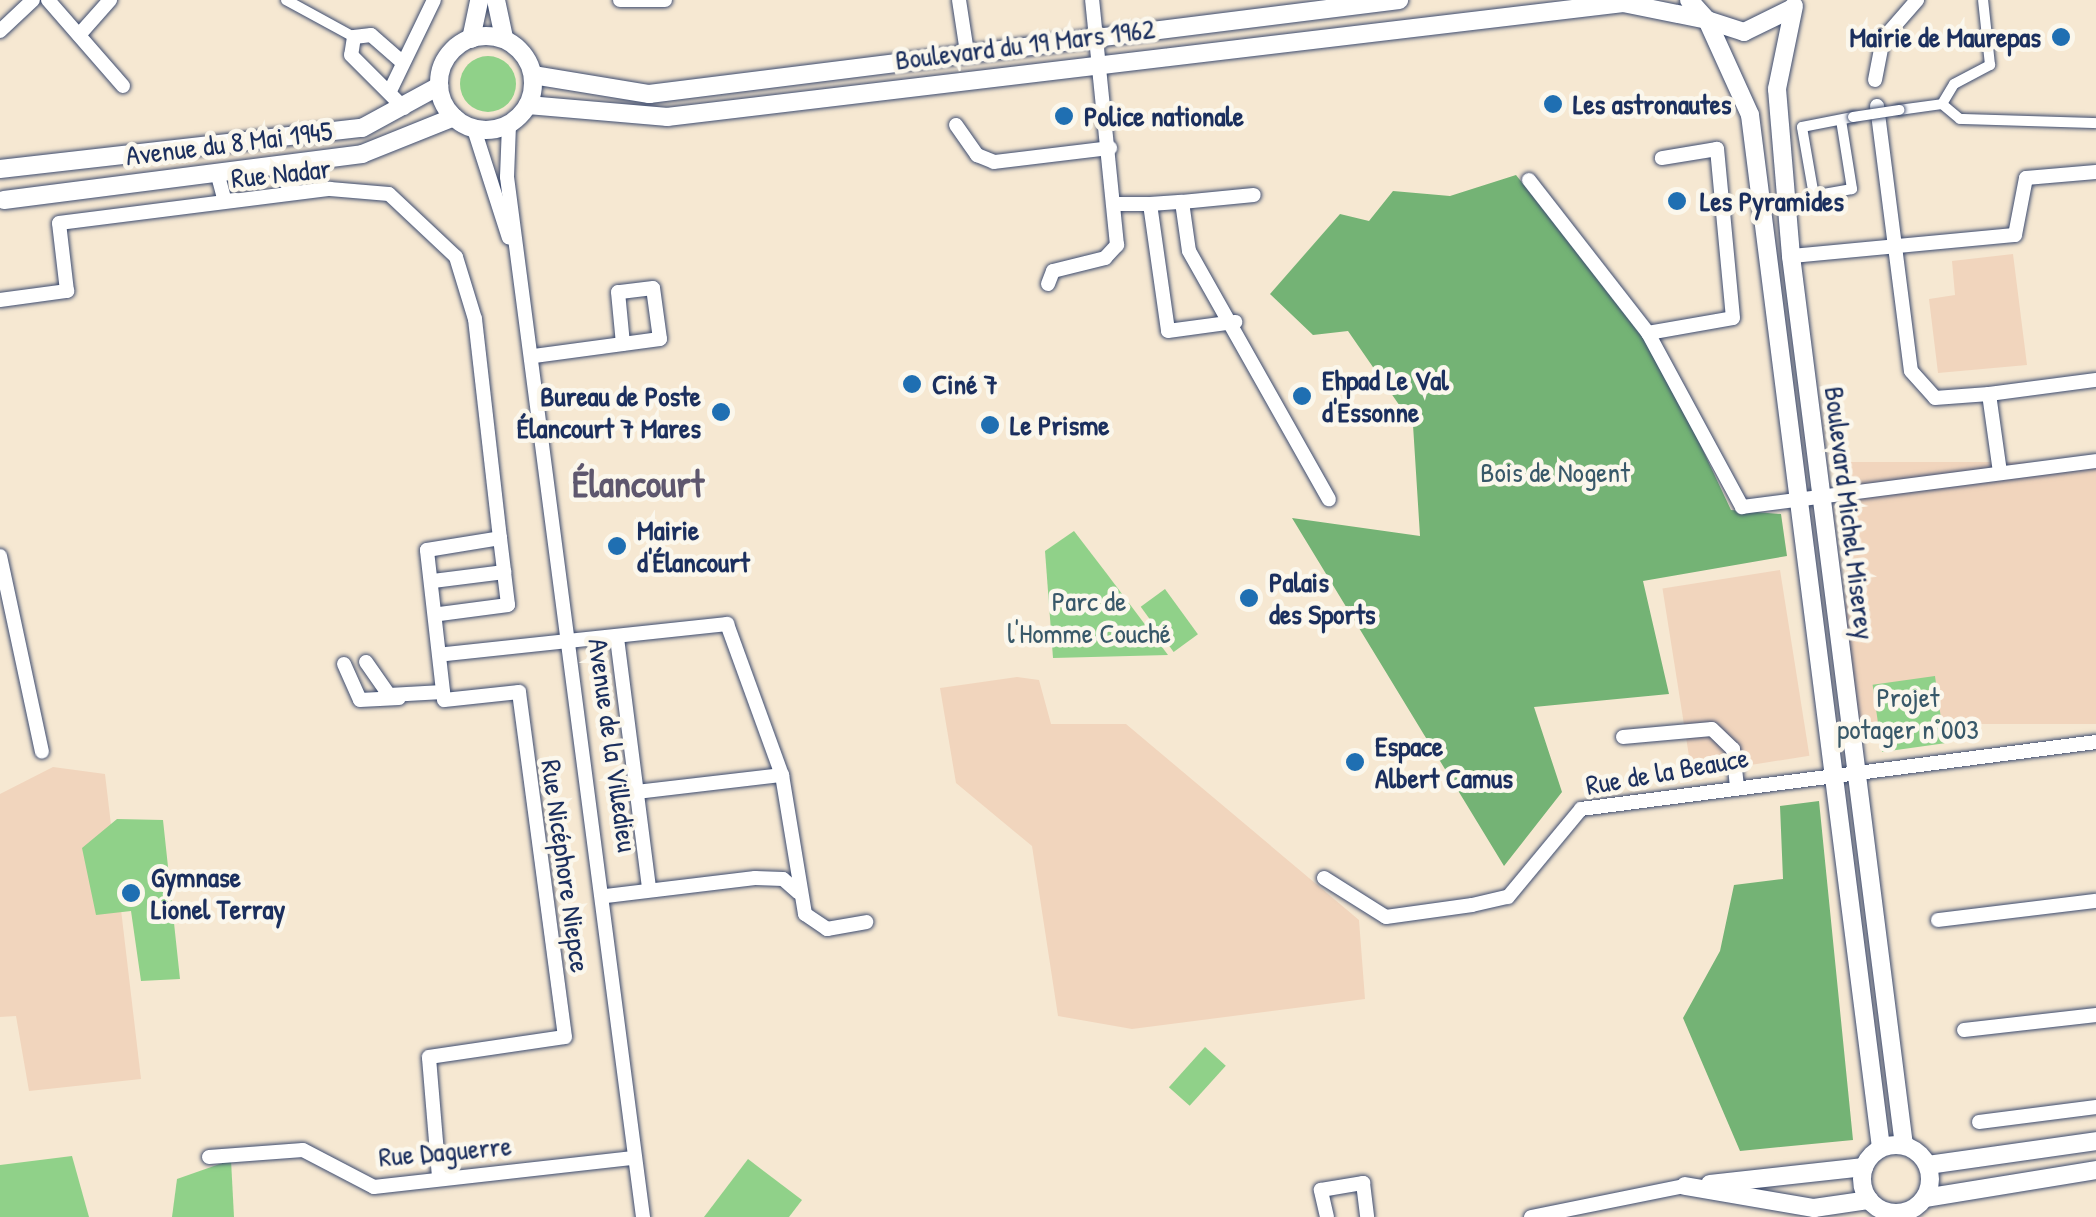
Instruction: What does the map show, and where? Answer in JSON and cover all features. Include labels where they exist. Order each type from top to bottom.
[{"type":"street","points":[[0,31],[33,0]]},
{"type":"street","points":[[48,0],[123,86]]},
{"type":"street","points":[[79,35],[110,0]]},
{"type":"street","points":[[286,0],[354,37],[371,35],[402,62]]},
{"type":"street","points":[[390,91],[434,0]]},
{"type":"street","points":[[471,39],[479,0]]},
{"type":"street","points":[[496,0],[504,40],[533,75],[528,105],[510,125],[474,129],[454,117],[439,86],[451,52],[471,39],[504,40]]},
{"type":"street","points":[[620,0],[665,0]]},
{"type":"street","points":[[959,0],[967,52]]},
{"type":"street","points":[[1048,284],[1059,268],[1113,253],[1118,204],[1097,63],[1092,0]]},
{"type":"street","name":"Boulevard du 19 Mars 1962","points":[[533,75],[648,94],[1399,0]]},
{"type":"street","name":"Boulevard Michel Miserey","points":[[1689,0],[1707,20],[1750,115],[1855,771],[1904,1145]]},
{"type":"street","points":[[1875,80],[1884,39],[1917,0]]},
{"type":"street","points":[[1942,104],[1954,84],[1990,65],[1984,0]]},
{"type":"street","name":"Boulevard du 19 Mars 1962","points":[[528,105],[579,105],[629,120],[1623,3],[1761,30],[1799,2]]},
{"type":"street","name":"Boulevard Michel Miserey","points":[[1799,2],[1777,90],[1832,772],[1880,1147]]},
{"type":"street","points":[[354,37],[352,56],[404,108]]},
{"type":"street","name":"Avenue du 8 Mai 1945","points":[[439,86],[404,108],[317,135],[0,172],[2,204],[362,154],[454,117]]},
{"type":"street","points":[[1847,118],[1852,190],[1814,196],[1801,124],[1942,104],[1960,119],[2096,123]]},
{"type":"street","points":[[1877,106],[1895,247],[1920,388],[1936,398],[2096,380]]},
{"type":"street","name":"Avenue de la Villedieu","points":[[510,125],[522,282],[606,896],[633,1158],[643,1217]]},
{"type":"street","points":[[956,125],[977,155],[994,162],[1110,148]]},
{"type":"street","name":"Avenue de la Villedieu","points":[[474,129],[522,282]]},
{"type":"street","points":[[1648,332],[1734,318],[1717,149],[1662,158]]},
{"type":"street","points":[[216,172],[225,201],[294,192],[269,165]]},
{"type":"street","points":[[1790,256],[2015,235],[2026,178],[2096,172]]},
{"type":"street","points":[[1529,180],[1648,332],[1742,506],[2096,461]]},
{"type":"street","name":"Rue Nadar","points":[[0,300],[67,290],[59,223],[330,189],[389,194],[456,257],[475,319],[504,572]]},
{"type":"street","points":[[1118,204],[1254,195]]},
{"type":"street","points":[[1182,202],[1189,251],[1235,322],[1329,499]]},
{"type":"street","points":[[1150,204],[1168,331],[1235,322]]},
{"type":"street","points":[[534,356],[623,344],[660,339],[653,288],[618,292],[623,344]]},
{"type":"street","points":[[1989,394],[2000,472]]},
{"type":"street","points":[[344,664],[360,700],[442,692],[446,654],[427,550],[500,538]]},
{"type":"street","points":[[0,556],[42,752]]},
{"type":"street","points":[[433,581],[504,572],[508,605],[440,614]]},
{"type":"street","points":[[446,654],[727,624],[782,775],[798,892],[805,914],[828,929],[866,922]]},
{"type":"street","points":[[617,638],[649,889]]},
{"type":"street","points":[[366,662],[378,686],[399,698]]},
{"type":"street","name":"Rue Nicéphore Niepce","points":[[439,1177],[429,1057],[565,1037],[519,692],[444,700],[442,692]]},
{"type":"street","points":[[1623,737],[1712,729],[1733,748],[1737,784]]},
{"type":"street","name":"Rue de la Beauce","points":[[1324,878],[1386,916],[1472,905],[1508,897],[1580,808],[1737,784],[2096,742]]},
{"type":"street","points":[[637,792],[782,775]]},
{"type":"street","points":[[606,896],[755,878],[783,879],[798,892]]},
{"type":"street","points":[[1938,920],[2096,900]]},
{"type":"street","points":[[1964,1030],[2096,1015]]},
{"type":"street","points":[[1979,1122],[2096,1107]]},
{"type":"street","points":[[1531,1217],[1685,1186],[1864,1167],[1880,1147],[1904,1145],[1928,1166],[2096,1141]]},
{"type":"street","name":"Rue Daguerre","points":[[209,1157],[304,1150],[374,1186],[633,1158]]},
{"type":"street","points":[[1925,1198],[1928,1166]]},
{"type":"street","points":[[1864,1167],[1869,1200]]},
{"type":"street","points":[[1685,1186],[1814,1208],[1869,1200],[1898,1215],[1925,1198],[2096,1170]]},
{"type":"street","points":[[1326,1217],[1322,1190],[1363,1184],[1367,1217]]},
{"type":"shaded area","points":[[2013,254],[2027,365],[1938,373],[1929,299],[1955,295],[1952,261]]},
{"type":"shaded area","points":[[1846,462],[2096,462],[2096,724],[1846,724]]},
{"type":"shaded area","points":[[1780,570],[1809,756],[1692,774],[1662,589]]},
{"type":"shaded area","points":[[1017,677],[1039,680],[1051,724],[1126,724],[1359,920],[1365,999],[1132,1029],[1058,1016],[1032,846],[956,783],[940,688]]},
{"type":"shaded area","points":[[53,767],[105,774],[141,1079],[29,1091],[16,1016],[0,1017],[0,794]]},
{"type":"green space","points":[[488,56],[507,65],[516,84],[507,103],[488,112],[469,103],[460,84],[469,65]]},
{"type":"green space","name":"Bois de Nogent","points":[[1516,175],[1654,346],[1731,510],[1781,514],[1787,556],[1643,581],[1669,694],[1534,707],[1562,792],[1504,866],[1292,518],[1420,536],[1413,425],[1348,331],[1313,335],[1270,294],[1340,214],[1369,221],[1393,191],[1450,196]]},
{"type":"green space","name":"Parc de l'Homme Couché","points":[[1074,531],[1168,655],[1053,658],[1045,551]]},
{"type":"green space","points":[[1165,589],[1198,634],[1174,652],[1141,607]]},
{"type":"green space","name":"Projet potager n°003","points":[[1935,676],[1944,743],[1882,752],[1873,685]]},
{"type":"green space","points":[[1819,801],[1853,1140],[1740,1151],[1683,1018],[1720,951],[1734,885],[1783,879],[1780,806]]},
{"type":"green space","name":"Gymnase Lionel Terray","points":[[117,819],[163,820],[180,979],[141,981],[131,911],[96,915],[82,848]]},
{"type":"green space","points":[[1205,1047],[1226,1066],[1190,1106],[1169,1087]]},
{"type":"green space","points":[[72,1156],[89,1217],[0,1217],[0,1165]]},
{"type":"green space","points":[[748,1159],[802,1200],[789,1217],[704,1217]]},
{"type":"green space","points":[[231,1160],[234,1217],[172,1217],[177,1179]]},
{"type":"place","name":"Mairie de Maurepas","points":[[2061,37]]},
{"type":"place","name":"Les astronautes","points":[[1553,104]]},
{"type":"place","name":"Police nationale","points":[[1064,116]]},
{"type":"place","name":"Les Pyramides","points":[[1677,201]]},
{"type":"place","name":"Ciné 7","points":[[912,384]]},
{"type":"place","name":"Ehpad Le Val d'Essonne","points":[[1302,396]]},
{"type":"place","name":"Bureau de Poste Élancourt 7 Mares","points":[[721,412]]},
{"type":"place","name":"Le Prisme","points":[[990,425]]},
{"type":"place","name":"Mairie d'Élancourt","points":[[617,546]]},
{"type":"place","name":"Palais des Sports","points":[[1249,598]]},
{"type":"place","name":"Espace Albert Camus","points":[[1355,762]]},
{"type":"place","name":"Gymnase Lionel Terray","points":[[131,893]]},
{"type":"district","name":"Élancourt","points":[[638,484]]}]
